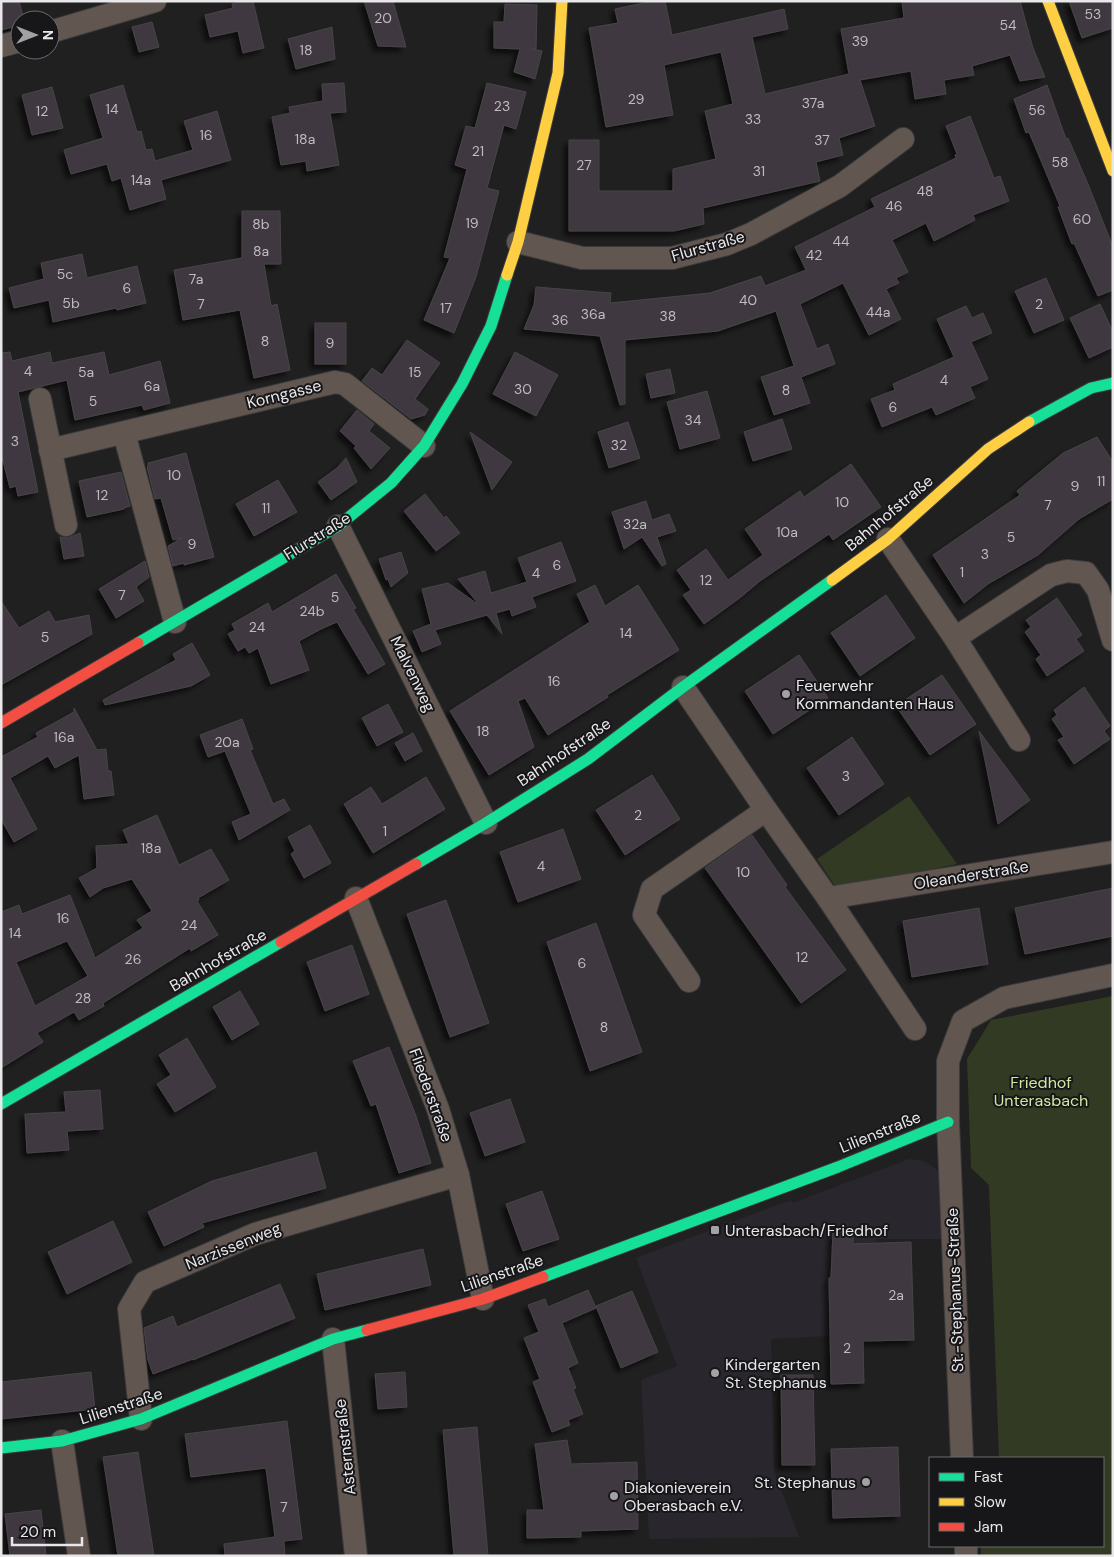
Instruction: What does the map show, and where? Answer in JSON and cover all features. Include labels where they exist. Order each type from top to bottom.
[{"type":"street","points":[[60,29],[155,1]]},
{"type":"street","name":"Flurstraße","points":[[1,723],[338,526],[391,483],[424,446],[462,384],[490,326],[518,242],[558,73],[562,1]]},
{"type":"street","points":[[1048,1],[1113,171]]},
{"type":"street","name":"Flurstraße","points":[[518,242],[582,258],[672,258],[727,244],[751,234],[840,186],[903,139]]},
{"type":"street","name":"Korngasse","points":[[50,450],[334,382],[345,384],[424,446]]},
{"type":"street","name":"Bahnhofstraße","points":[[1,1104],[486,823],[588,759],[683,687],[888,539],[988,449],[1025,424],[1091,388],[1113,383]]},
{"type":"street","points":[[40,399],[66,525]]},
{"type":"street","points":[[124,433],[175,622]]},
{"type":"street","name":"Malvenweg","points":[[338,526],[486,823]]},
{"type":"street","points":[[888,539],[1019,740]]},
{"type":"street","points":[[954,638],[1051,575],[1067,571],[1086,573],[1098,590],[1113,640]]},
{"type":"street","points":[[683,687],[828,898],[915,1029]]},
{"type":"street","points":[[689,982],[644,915],[652,889],[766,810]]},
{"type":"street","name":"Oleanderstraße","points":[[828,898],[1113,852]]},
{"type":"street","name":"Fliederstraße","points":[[356,898],[438,1109],[458,1175],[483,1299]]},
{"type":"street","name":"St.-Stephanus-Straße","points":[[962,1457],[948,1122],[948,1062],[963,1021],[1004,998],[1113,975]]},
{"type":"street","name":"Lilienstraße","points":[[1,1448],[62,1441],[141,1419],[333,1339],[483,1299],[838,1167],[948,1122]]},
{"type":"street","name":"Narzissenweg","points":[[141,1419],[129,1309],[145,1282],[255,1234],[458,1175]]},
{"type":"street","name":"Asternstraße","points":[[333,1339],[356,1556]]},
{"type":"street","points":[[62,1441],[79,1556]]},
{"type":"shaded area","name":"Kindergarten St. Stephanus","points":[[909,1159],[924,1161],[939,1171],[943,1239],[876,1239],[875,1276],[829,1278],[828,1336],[771,1339],[774,1471],[799,1537],[649,1539],[641,1380],[677,1366],[636,1258],[791,1200],[792,1203]]},
{"type":"green space","points":[[909,796],[957,864],[837,889],[817,859]]},
{"type":"green space","name":"Friedhof Unterasbach","points":[[1113,996],[1113,1556],[981,1556],[981,1547],[1104,1547],[1104,1457],[999,1457],[989,1185],[971,1168],[967,1059],[991,1020]]},
{"type":"building","points":[[1,1],[19,1],[21,10],[10,10],[10,28],[1,30]]},
{"type":"building","points":[[253,1],[264,48],[243,53],[238,31],[210,37],[205,15],[233,8],[232,4]]},
{"type":"building","points":[[364,1],[393,1],[406,47],[378,46]]},
{"type":"building","points":[[653,1],[665,1],[672,35],[784,9],[788,29],[752,37],[765,94],[849,74],[841,29],[904,18],[902,1],[1020,1],[1033,48],[1045,77],[1020,81],[1010,55],[972,66],[974,75],[944,80],[946,94],[915,99],[911,71],[860,80],[875,126],[839,138],[843,155],[816,162],[820,181],[703,208],[704,224],[674,231],[569,231],[569,140],[599,140],[599,191],[673,191],[673,169],[716,159],[705,111],[733,104],[721,52],[664,65],[673,115],[606,127],[589,28],[618,23],[615,9]]},
{"type":"building","points":[[1069,1],[1113,1],[1113,28],[1082,38]]},
{"type":"building","points":[[505,4],[537,5],[536,49],[532,49],[542,51],[535,79],[514,72],[520,49],[494,48],[494,22],[504,22]]},
{"type":"building","points":[[152,22],[159,47],[139,52],[132,27]]},
{"type":"building","points":[[332,27],[335,59],[296,69],[288,39]]},
{"type":"building","points":[[344,83],[346,112],[330,113],[339,165],[307,171],[306,161],[281,165],[272,117],[290,113],[289,107],[323,101],[322,84]]},
{"type":"building","points":[[487,83],[526,92],[516,129],[504,125],[487,188],[499,191],[476,277],[454,333],[424,320],[450,258],[444,257],[467,169],[455,165],[466,126],[475,128]]},
{"type":"building","points":[[123,85],[137,132],[141,131],[146,150],[152,149],[155,161],[193,150],[184,121],[217,111],[231,160],[161,180],[166,199],[130,210],[121,178],[112,181],[107,164],[71,174],[64,150],[103,138],[90,95]]},
{"type":"building","points":[[1047,85],[1066,139],[1068,138],[1113,247],[1113,290],[1098,296],[1074,243],[1072,244],[1058,207],[1060,206],[1029,132],[1026,133],[1014,99]]},
{"type":"building","points":[[52,87],[63,128],[32,135],[22,95]]},
{"type":"building","points":[[970,116],[994,178],[1000,176],[1009,201],[973,215],[975,220],[934,241],[926,223],[892,240],[908,272],[896,278],[899,283],[886,289],[901,319],[869,335],[843,283],[800,304],[817,349],[828,344],[835,364],[801,377],[810,403],[774,415],[761,377],[794,366],[776,311],[718,331],[625,340],[625,404],[620,405],[600,336],[524,329],[534,305],[536,287],[611,293],[610,303],[710,293],[761,276],[765,286],[806,270],[795,247],[875,207],[871,199],[956,158],[955,155],[957,154],[946,126]]},
{"type":"building","points":[[242,211],[280,211],[281,264],[264,264],[271,306],[277,304],[290,370],[254,378],[240,310],[183,320],[174,270],[242,258]]},
{"type":"building","points":[[82,254],[87,278],[137,266],[146,303],[53,322],[49,300],[14,308],[9,288],[44,279],[41,263]]},
{"type":"building","points":[[1046,278],[1064,320],[1034,333],[1015,291]]},
{"type":"building","points":[[1100,304],[1113,332],[1113,347],[1089,358],[1070,318]]},
{"type":"building","points":[[966,306],[972,318],[983,313],[992,333],[971,342],[988,379],[970,387],[975,398],[936,415],[932,407],[882,427],[871,399],[895,390],[893,384],[954,357],[937,319]]},
{"type":"building","points":[[315,323],[346,323],[346,364],[315,364]]},
{"type":"building","points":[[407,340],[440,363],[415,399],[428,409],[425,415],[411,419],[362,381],[372,368],[382,375]]},
{"type":"building","points":[[10,352],[12,361],[50,352],[52,363],[104,352],[109,375],[160,361],[170,403],[144,410],[142,405],[75,420],[67,380],[18,392],[38,492],[18,496],[16,486],[10,488],[1,453],[1,353]]},
{"type":"building","points":[[515,352],[558,375],[536,416],[493,394]]},
{"type":"building","points":[[670,369],[675,393],[651,398],[646,374]]},
{"type":"building","points":[[707,391],[720,438],[680,449],[667,402]]},
{"type":"building","points":[[357,410],[374,424],[369,431],[390,448],[371,469],[354,448],[356,446],[340,431]]},
{"type":"building","points":[[782,419],[792,449],[753,461],[744,432]]},
{"type":"building","points":[[628,422],[640,458],[609,468],[598,432]]},
{"type":"building","points":[[470,432],[512,462],[492,490]]},
{"type":"building","points":[[1097,437],[1113,462],[1113,499],[1079,519],[1038,555],[988,584],[964,603],[933,555],[1020,495],[1017,491],[1063,453]]},
{"type":"building","points":[[186,453],[214,557],[173,566],[168,546],[182,538],[173,540],[161,498],[155,499],[147,467],[148,463]]},
{"type":"building","points":[[346,458],[357,482],[331,500],[318,482],[337,468]]},
{"type":"building","points":[[851,464],[881,507],[833,540],[829,534],[760,581],[704,624],[683,595],[691,590],[677,570],[706,549],[728,580],[763,555],[745,529],[800,491],[804,497]]},
{"type":"building","points":[[121,472],[130,506],[87,517],[79,481]]},
{"type":"building","points":[[278,480],[297,512],[254,536],[236,504]]},
{"type":"building","points":[[425,494],[444,518],[446,516],[460,533],[436,551],[404,511]]},
{"type":"building","points":[[646,501],[652,520],[669,514],[676,531],[657,537],[666,564],[662,566],[642,537],[624,549],[612,512]]},
{"type":"building","points":[[80,533],[84,556],[64,559],[60,537],[68,538]]},
{"type":"building","points":[[561,542],[576,581],[532,597],[536,607],[512,616],[510,609],[496,613],[502,634],[487,615],[435,630],[441,644],[422,652],[413,631],[431,624],[422,589],[448,583],[476,603],[458,579],[485,571],[491,593],[527,582],[518,558]]},
{"type":"building","points":[[401,552],[408,573],[391,587],[388,579],[386,580],[379,559]]},
{"type":"building","points":[[145,561],[149,577],[136,587],[144,601],[116,618],[99,589]]},
{"type":"building","points":[[336,574],[356,608],[353,609],[385,664],[368,674],[337,622],[299,641],[309,670],[271,684],[258,648],[249,653],[245,647],[238,651],[228,634],[235,630],[232,624],[268,603],[272,612]]},
{"type":"building","points":[[595,585],[605,606],[638,585],[679,650],[548,735],[525,698],[518,701],[534,747],[489,775],[450,711],[590,622],[577,594]]},
{"type":"building","points":[[886,595],[915,638],[860,676],[831,633]]},
{"type":"building","points":[[1057,598],[1082,635],[1076,639],[1084,651],[1047,676],[1036,659],[1041,655],[1025,632],[1031,627],[1026,620]]},
{"type":"building","points":[[1,601],[19,628],[49,611],[55,622],[89,615],[92,634],[1,685]]},
{"type":"building","points":[[192,643],[210,675],[191,686],[105,705],[103,700],[176,660],[173,654]]},
{"type":"building","name":"Feuerwehr Kommandanten Haus","points":[[799,655],[828,698],[773,734],[745,691]]},
{"type":"building","points":[[942,675],[976,724],[930,755],[896,706]]},
{"type":"building","points":[[1084,687],[1110,726],[1104,731],[1110,739],[1074,764],[1058,740],[1064,737],[1052,719],[1057,715],[1054,710]]},
{"type":"building","points":[[388,704],[403,732],[377,746],[362,718]]},
{"type":"building","points":[[74,708],[97,750],[106,749],[108,771],[111,771],[114,795],[84,799],[79,755],[55,768],[48,756],[10,778],[37,829],[14,842],[1,819],[1,757],[38,737],[36,733],[74,712]]},
{"type":"building","points":[[242,719],[253,749],[250,750],[273,804],[284,799],[290,810],[239,840],[232,822],[251,814],[225,751],[208,757],[200,735]]},
{"type":"building","points":[[979,731],[1030,800],[998,824]]},
{"type":"building","points":[[413,733],[422,751],[405,761],[395,743]]},
{"type":"building","points":[[852,737],[884,784],[839,815],[807,768]]},
{"type":"building","points":[[652,775],[680,819],[625,855],[596,810]]},
{"type":"building","points":[[426,777],[445,809],[373,853],[344,804],[371,787],[382,804]]},
{"type":"building","points":[[157,815],[179,865],[211,849],[229,880],[198,898],[199,900],[197,901],[218,935],[191,951],[190,948],[103,1003],[104,1006],[79,1020],[74,1012],[37,1033],[43,1042],[1,1068],[1,912],[19,905],[22,914],[70,895],[95,958],[143,928],[137,920],[152,911],[132,879],[103,888],[90,897],[79,878],[97,868],[96,846],[129,844],[123,830]],"holes":[[[67,941],[88,976],[35,1006],[16,962]]]},
{"type":"building","points":[[310,825],[331,863],[304,878],[291,854],[295,851],[288,837]]},
{"type":"building","points":[[563,829],[581,879],[518,902],[500,852]]},
{"type":"building","points":[[752,835],[787,885],[785,887],[846,970],[801,1003],[705,868]]},
{"type":"building","points":[[1113,888],[1113,936],[1025,954],[1015,908]]},
{"type":"building","points":[[446,900],[489,1023],[450,1037],[407,914]]},
{"type":"building","points":[[979,908],[988,964],[912,977],[903,921]]},
{"type":"building","points":[[596,923],[642,1052],[590,1071],[547,942]]},
{"type":"building","points":[[352,945],[369,994],[325,1011],[307,962]]},
{"type":"building","points":[[240,991],[259,1024],[232,1040],[213,1007]]},
{"type":"building","points":[[187,1038],[216,1087],[175,1112],[157,1084],[171,1075],[159,1055]]},
{"type":"building","points":[[389,1047],[416,1116],[431,1163],[399,1173],[376,1104],[371,1106],[353,1061]]},
{"type":"building","points":[[100,1090],[103,1129],[67,1131],[69,1150],[27,1153],[25,1114],[66,1112],[64,1092]]},
{"type":"building","points":[[510,1099],[525,1142],[485,1156],[470,1113]]},
{"type":"building","points":[[316,1152],[326,1188],[202,1223],[204,1227],[164,1246],[148,1212],[212,1181]]},
{"type":"building","points":[[542,1191],[559,1239],[523,1251],[506,1204]]},
{"type":"building","points":[[113,1221],[132,1262],[67,1294],[48,1252]]},
{"type":"building","points":[[833,1232],[853,1233],[853,1244],[911,1242],[914,1340],[863,1341],[864,1383],[831,1384],[829,1278],[831,1278]]},
{"type":"building","points":[[423,1249],[431,1285],[325,1310],[317,1274]]},
{"type":"building","points":[[280,1284],[295,1318],[193,1360],[153,1374],[148,1360],[144,1328],[173,1316],[177,1327]]},
{"type":"building","points":[[588,1290],[596,1308],[562,1323],[578,1363],[568,1368],[576,1388],[573,1389],[583,1414],[568,1420],[570,1425],[552,1432],[533,1382],[540,1379],[524,1338],[539,1332],[528,1305],[545,1299],[548,1307]]},
{"type":"building","points":[[632,1291],[658,1352],[621,1368],[596,1306]]},
{"type":"building","points":[[91,1372],[95,1409],[1,1419],[1,1382]]},
{"type":"building","points":[[405,1372],[407,1407],[378,1409],[375,1374]]},
{"type":"building","points":[[781,1375],[813,1375],[815,1465],[782,1465]]},
{"type":"building","points":[[287,1421],[302,1539],[284,1541],[285,1556],[225,1556],[224,1544],[275,1537],[266,1468],[191,1477],[185,1434]]},
{"type":"building","points":[[477,1427],[488,1556],[454,1556],[443,1430]]},
{"type":"building","points":[[567,1440],[571,1464],[637,1462],[638,1529],[581,1531],[581,1537],[527,1538],[527,1510],[544,1510],[535,1444]]},
{"type":"building","name":"St. Stephanus","points":[[898,1447],[900,1516],[833,1518],[831,1449]]},
{"type":"building","points":[[138,1452],[154,1556],[118,1556],[103,1457]]},
{"type":"building","points":[[41,1510],[46,1556],[10,1556],[5,1514]]},
{"type":"traffic: fast","points":[[138,643],[338,526],[391,483],[424,446],[462,384],[491,326],[507,275]]},
{"type":"traffic: fast","points":[[1029,422],[1091,388],[1113,383]]},
{"type":"traffic: fast","points":[[416,864],[588,759],[683,687],[832,580]]},
{"type":"traffic: fast","points":[[1,1104],[281,942]]},
{"type":"traffic: fast","points":[[543,1277],[838,1167],[948,1122]]},
{"type":"traffic: fast","points":[[1,1448],[62,1441],[141,1419],[333,1339],[367,1330]]},
{"type":"traffic: slow","points":[[507,275],[518,242],[558,73],[562,1]]},
{"type":"traffic: slow","points":[[1048,1],[1113,171]]},
{"type":"traffic: slow","points":[[832,580],[888,539],[988,449],[1029,422]]},
{"type":"traffic: jam","points":[[1,723],[138,643]]},
{"type":"traffic: jam","points":[[281,942],[416,864]]},
{"type":"traffic: jam","points":[[367,1330],[483,1299],[543,1277]]},
{"type":"place","name":"Feuerwehr Kommandanten Haus","points":[[786,694]]},
{"type":"place","name":"Unterasbach/Friedhof","points":[[715,1230]]},
{"type":"place","name":"Kindergarten St. Stephanus","points":[[715,1373]]},
{"type":"place","name":"St. Stephanus","points":[[866,1482]]},
{"type":"place","name":"Diakonieverein Oberasbach e.V.","points":[[614,1496]]}]
